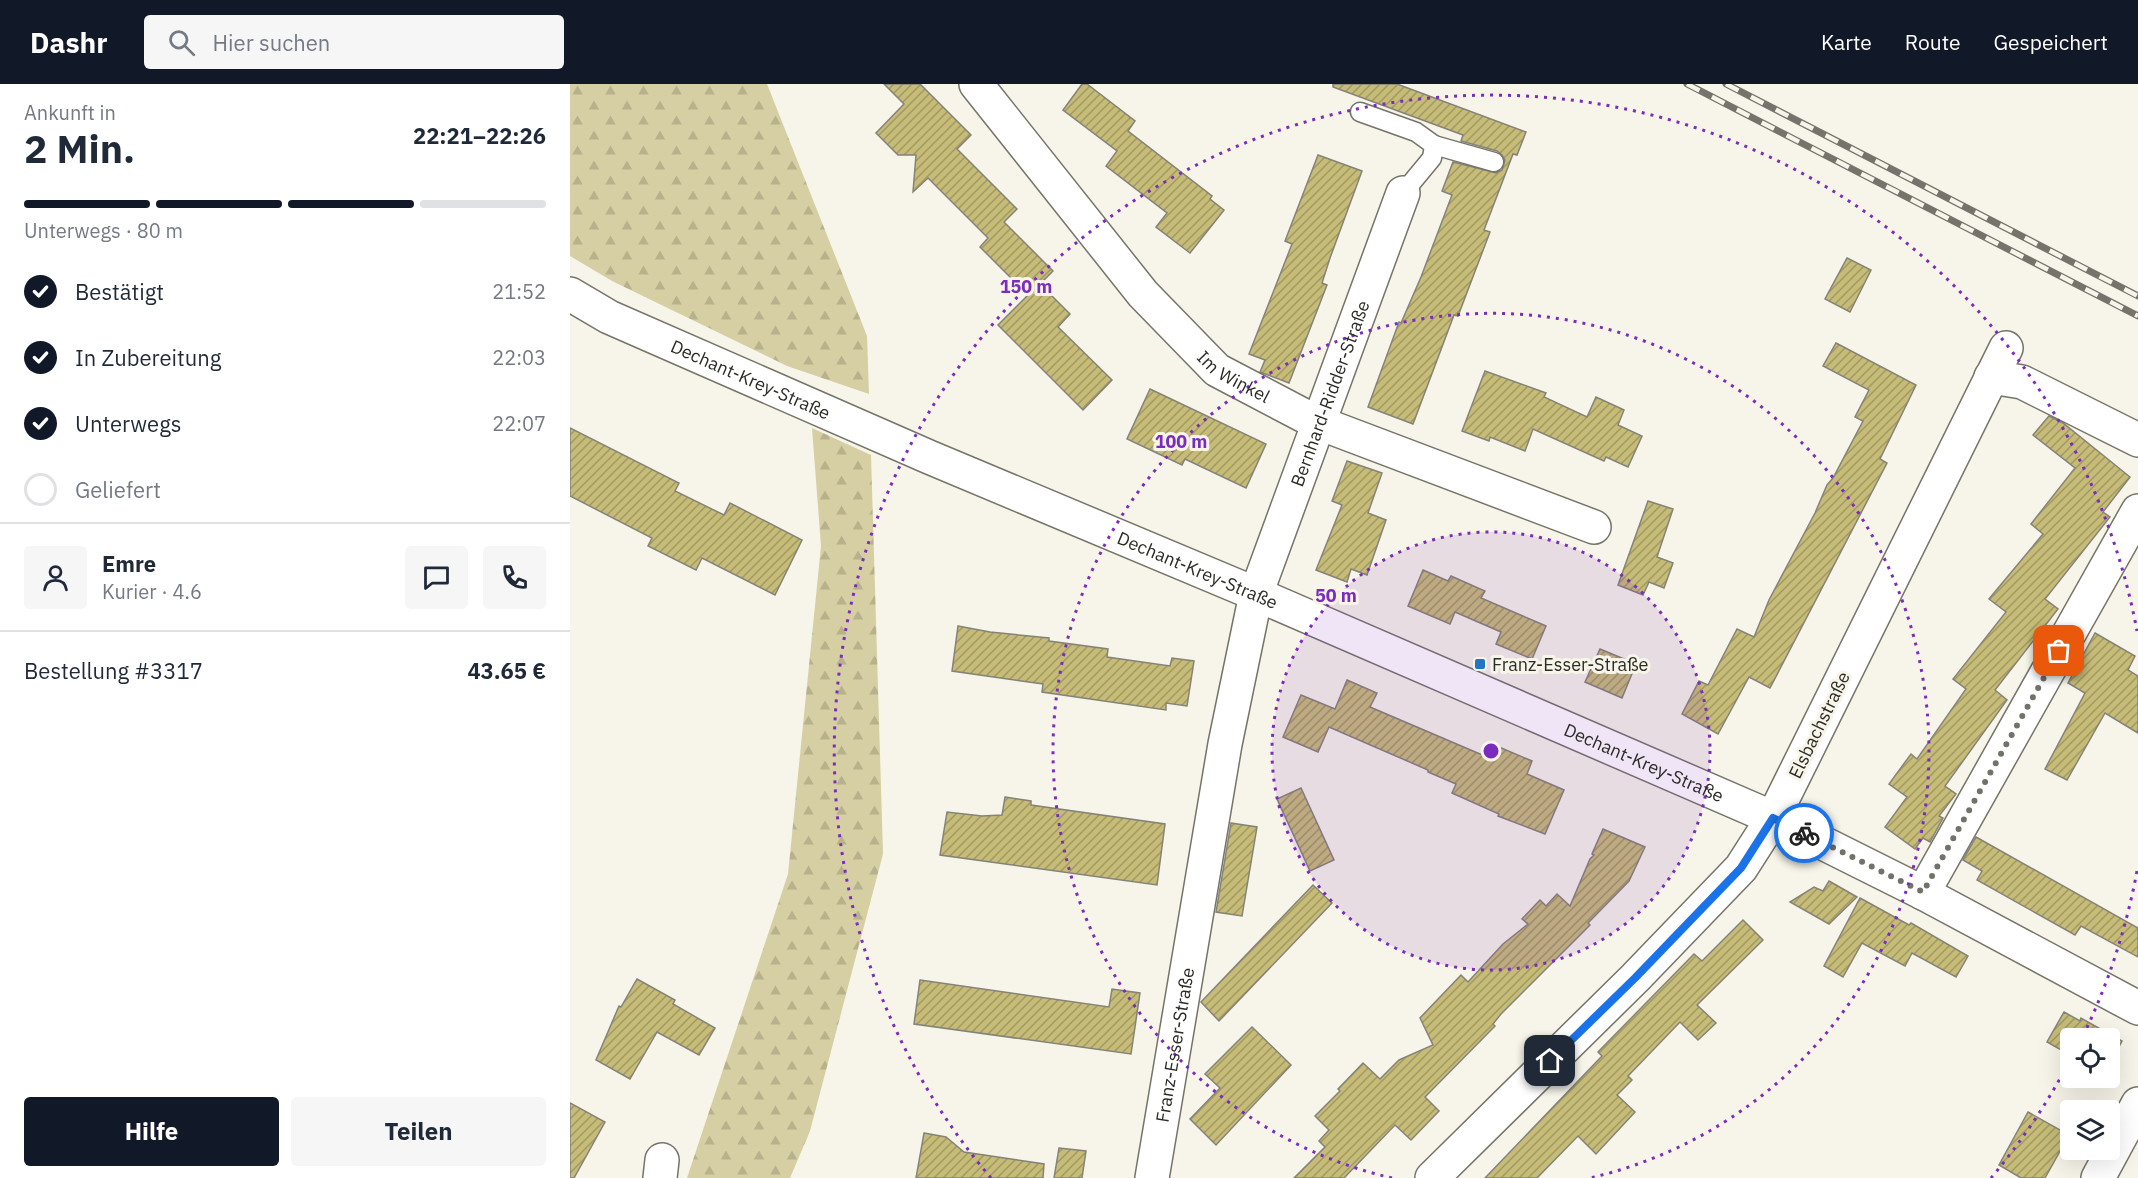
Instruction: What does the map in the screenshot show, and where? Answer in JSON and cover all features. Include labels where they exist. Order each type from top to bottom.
[{"type":"street","name":"Im Winkel","points":[[976,84],[1143,294],[1218,370],[1318,423],[1594,527]]},
{"type":"street","name":"Bernhard-Ridder-Straße","points":[[1256,594],[1403,193]]},
{"type":"street","name":"Dechant-Krey-Straße","points":[[570,294],[609,317],[918,452],[1256,594],[1773,818],[1923,892],[2138,1008]]},
{"type":"street","name":"Elsbachstraße","points":[[1431,1178],[1635,978],[1741,868],[1773,818],[2006,348]]},
{"type":"street","points":[[1991,377],[2022,382],[2138,440]]},
{"type":"street","points":[[1923,892],[2138,510]]},
{"type":"street","name":"Franz-Esser-Straße","points":[[1152,1178],[1225,744],[1256,594]]},
{"type":"street","points":[[2098,1178],[2138,1104]]},
{"type":"lane","points":[[1360,112],[1416,132],[1434,145],[1494,162]]},
{"type":"lane","points":[[1403,193],[1432,158],[1434,145]]},
{"type":"green space","points":[[570,84],[767,84],[867,336],[869,394],[787,366],[612,281],[570,256]]},
{"type":"green space","points":[[812,428],[871,455],[883,854],[810,1131],[790,1178],[687,1178],[788,874],[821,546]]},
{"type":"building","points":[[884,84],[920,84],[971,135],[957,149],[1017,209],[1004,222],[1053,271],[1040,284],[1070,314],[1058,327],[1112,380],[1083,410],[998,325],[1028,295],[980,247],[988,238],[928,178],[913,192],[916,155],[898,155],[876,133],[904,104]]},
{"type":"building","points":[[1082,84],[1087,84],[1135,121],[1128,131],[1212,196],[1210,199],[1224,210],[1190,253],[1156,227],[1167,213],[1106,166],[1117,151],[1063,110]]},
{"type":"building","points":[[1333,84],[1397,84],[1526,132],[1517,155],[1513,154],[1484,230],[1490,232],[1458,316],[1454,315],[1413,424],[1368,407],[1399,322],[1401,323],[1421,277],[1452,195],[1442,191],[1453,162],[1496,173],[1502,170],[1505,160],[1497,151],[1461,141],[1463,135],[1333,87]]},
{"type":"building","points":[[1318,155],[1362,171],[1322,283],[1327,285],[1289,383],[1260,372],[1265,360],[1249,354],[1292,244],[1285,241]]},
{"type":"building","points":[[1847,258],[1871,270],[1850,312],[1825,299]]},
{"type":"building","points":[[1836,343],[1916,385],[1880,459],[1887,463],[1770,688],[1749,677],[1718,734],[1682,714],[1699,681],[1708,685],[1737,629],[1754,637],[1769,600],[1815,513],[1827,485],[1863,421],[1855,417],[1869,390],[1823,366]]},
{"type":"building","points":[[1485,371],[1546,393],[1544,397],[1587,417],[1596,397],[1624,410],[1618,425],[1642,436],[1628,467],[1606,457],[1604,461],[1533,429],[1525,451],[1490,437],[1489,441],[1462,431]]},
{"type":"building","points":[[1150,389],[1266,444],[1246,488],[1185,459],[1182,465],[1127,439]]},
{"type":"building","points":[[2049,416],[2063,423],[2130,477],[2103,512],[2110,517],[2045,599],[2058,609],[1995,690],[2007,700],[1945,786],[1956,794],[1939,816],[1943,818],[1930,842],[1923,838],[1915,849],[1885,827],[1907,797],[1889,784],[1911,754],[1917,759],[1966,689],[1953,679],[2006,612],[1989,599],[2043,534],[2031,524],[2075,468],[2033,435]]},
{"type":"building","points":[[570,428],[679,483],[675,491],[724,515],[730,503],[802,540],[775,595],[702,558],[696,570],[648,546],[652,538],[570,496]]},
{"type":"building","points":[[1347,461],[1382,473],[1368,513],[1386,520],[1367,575],[1351,569],[1347,582],[1316,570],[1342,505],[1332,501]]},
{"type":"building","points":[[1648,501],[1673,509],[1657,557],[1673,563],[1664,588],[1649,582],[1643,595],[1618,585]]},
{"type":"building","points":[[1423,570],[1448,581],[1451,576],[1485,591],[1481,598],[1546,626],[1532,659],[1496,644],[1501,632],[1455,612],[1450,624],[1408,606]]},
{"type":"building","points":[[958,626],[1049,638],[1049,641],[1108,649],[1107,657],[1170,666],[1172,658],[1194,661],[1187,706],[1166,703],[1166,710],[1042,692],[1043,684],[952,671]]},
{"type":"building","points":[[2095,633],[2135,656],[2128,670],[2138,676],[2138,733],[2105,713],[2067,780],[2045,769],[2085,693],[2068,683]]},
{"type":"building","points":[[1600,649],[1636,664],[1622,698],[1585,682]]},
{"type":"building","points":[[1347,680],[1377,693],[1370,707],[1487,757],[1492,744],[1532,761],[1527,774],[1564,790],[1545,834],[1498,816],[1499,814],[1452,793],[1456,784],[1428,770],[1329,727],[1318,752],[1283,737],[1301,695],[1335,709]]},
{"type":"building","points":[[1301,788],[1334,860],[1310,871],[1277,799]]},
{"type":"building","points":[[1005,797],[1031,801],[1031,805],[1165,824],[1157,885],[940,855],[947,812],[982,816],[1002,815]]},
{"type":"building","points":[[1231,823],[1257,827],[1242,916],[1216,912]]},
{"type":"building","points":[[1603,829],[1645,847],[1629,881],[1588,923],[1590,925],[1501,1014],[1493,1024],[1495,1026],[1425,1097],[1439,1111],[1411,1140],[1395,1125],[1344,1178],[1294,1178],[1325,1147],[1319,1141],[1329,1130],[1315,1116],[1363,1063],[1380,1079],[1399,1060],[1433,1045],[1420,1018],[1461,975],[1468,982],[1503,944],[1528,924],[1522,919],[1540,900],[1546,906],[1557,894],[1570,906],[1590,859],[1594,855],[1592,854]]},
{"type":"building","points":[[1976,837],[2138,928],[2138,957],[2081,926],[2075,935],[1977,880],[1982,871],[1963,860]]},
{"type":"building","points":[[1829,881],[1857,897],[1829,924],[1790,902],[1814,887],[1823,891]]},
{"type":"building","points":[[1313,885],[1332,903],[1219,1021],[1201,1002]]},
{"type":"building","points":[[1860,898],[1909,925],[1911,923],[1968,956],[1956,977],[1912,953],[1905,966],[1862,943],[1843,977],[1824,966]]},
{"type":"building","points":[[1743,920],[1763,940],[1697,1005],[1716,1023],[1698,1040],[1680,1022],[1628,1076],[1632,1080],[1617,1095],[1635,1112],[1596,1154],[1578,1136],[1537,1178],[1485,1178],[1602,1056],[1598,1052],[1694,954],[1702,961]]},
{"type":"building","points":[[637,979],[675,1000],[673,1004],[715,1028],[699,1055],[657,1032],[630,1079],[596,1060],[619,1006],[621,1007]]},
{"type":"building","points":[[920,980],[1109,1007],[1112,989],[1140,993],[1131,1054],[914,1024]]},
{"type":"building","points":[[2064,1012],[2099,1028],[2060,1028],[2060,1049],[2047,1042]]},
{"type":"building","points":[[1252,1027],[1291,1065],[1216,1145],[1190,1119],[1220,1088],[1205,1074]]},
{"type":"building","points":[[570,1103],[605,1122],[574,1178],[570,1178]]},
{"type":"building","points":[[2028,1112],[2060,1130],[2060,1151],[2045,1178],[2021,1178],[1999,1165]]},
{"type":"building","points":[[924,1133],[946,1137],[964,1152],[1044,1164],[1043,1178],[916,1178]]},
{"type":"building","points":[[1059,1148],[1086,1151],[1082,1178],[1054,1178]]},
{"type":"railway","points":[[1687,84],[2138,316]]},
{"type":"railway","points":[[1726,84],[2138,296]]},
{"type":"way so far","points":[[1804,833],[1923,892],[2059,651]]},
{"type":"place","name":"Franz-Esser-Straße","points":[[1480,664]]},
{"type":"route","points":[[1550,1061],[1635,978],[1741,868],[1773,818],[1804,833]]}]
